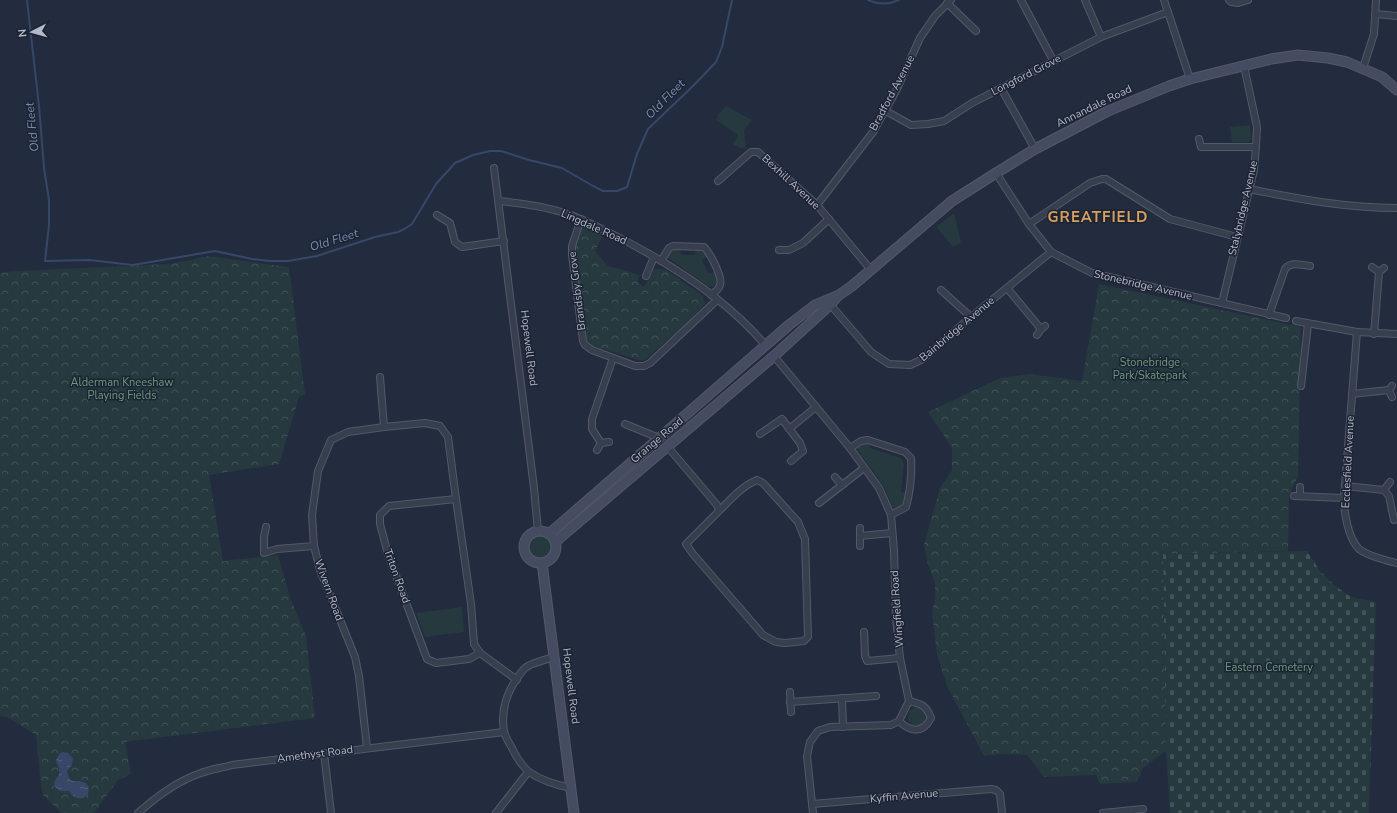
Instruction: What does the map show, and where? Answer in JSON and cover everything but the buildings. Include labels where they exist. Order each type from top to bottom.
[{"type":"street","points":[[1021,0],[1053,60]]},
{"type":"street","points":[[1085,0],[1101,37]]},
{"type":"street","points":[[1164,0],[1190,79]]},
{"type":"street","points":[[1230,0],[1231,2],[1238,3],[1248,0]]},
{"type":"street","points":[[1363,68],[1374,34],[1376,0]]},
{"type":"street","points":[[949,2],[976,31]]},
{"type":"street","name":"Bradford Avenue","points":[[817,205],[873,132],[886,111],[920,38],[935,16],[949,2]]},
{"type":"street","name":"Longford Grove","points":[[886,111],[911,125],[928,124],[944,120],[972,103],[1053,60],[1101,37],[1168,12]]},
{"type":"street","points":[[1376,14],[1397,16]]},
{"type":"street","name":"Annandale Road","points":[[774,356],[829,302],[871,270],[952,201],[1036,149],[1108,111],[1190,79],[1271,59],[1298,55],[1328,58],[1347,62],[1382,77],[1397,90]]},
{"type":"street","name":"Stalybridge Avenue","points":[[1222,303],[1236,237],[1254,170],[1257,128],[1244,66]]},
{"type":"street","points":[[1001,88],[1036,149]]},
{"type":"street","points":[[1200,139],[1201,147],[1256,147]]},
{"type":"street","name":"Bexhill Avenue","points":[[718,181],[751,152],[758,152],[817,205],[871,270]]},
{"type":"street","name":"Hopewell Road","points":[[494,168],[538,531]]},
{"type":"street","name":"Stonebridge Avenue","points":[[996,173],[1029,224],[1051,252],[1092,273],[1286,318]]},
{"type":"street","points":[[1029,224],[1090,183],[1106,179],[1170,219],[1236,237]]},
{"type":"street","points":[[1249,189],[1307,201],[1361,207],[1397,208]]},
{"type":"street","name":"Lingdale Road","points":[[499,201],[551,208],[581,219],[639,248],[712,295],[756,334],[766,346]]},
{"type":"street","points":[[437,215],[450,223],[455,242],[462,247],[504,241]]},
{"type":"street","name":"Brandsby Grove","points":[[581,219],[572,246],[583,341],[585,345],[592,350],[636,366],[644,366],[650,363],[717,300]]},
{"type":"street","points":[[779,250],[789,250],[803,243],[829,219]]},
{"type":"street","points":[[661,261],[669,248],[673,246],[704,247],[709,252],[720,278],[720,286],[712,295]]},
{"type":"street","name":"Bainbridge Avenue","points":[[829,302],[871,352],[889,364],[910,365],[923,359],[971,317],[1051,252]]},
{"type":"street","points":[[646,276],[654,257]]},
{"type":"street","points":[[1269,315],[1285,269],[1288,265],[1292,263],[1310,266]]},
{"type":"street","points":[[1372,267],[1381,270],[1374,334]]},
{"type":"street","points":[[1007,288],[1043,327],[1037,335]]},
{"type":"street","points":[[941,290],[971,317]]},
{"type":"street","name":"Annandale Road","points":[[766,346],[815,305],[829,302]]},
{"type":"street","points":[[1296,321],[1357,332],[1397,334]]},
{"type":"street","points":[[1302,386],[1308,324]]},
{"type":"street","name":"Ecclesfield Avenue","points":[[1357,332],[1344,510],[1349,532],[1359,549],[1397,563]]},
{"type":"street","name":"Grange Road","points":[[549,534],[766,346]]},
{"type":"street","name":"Grange Road","points":[[555,542],[774,356]]},
{"type":"street","name":"Wingfield Road","points":[[774,356],[850,448],[879,488],[891,515],[894,550],[896,618],[900,658],[909,701]]},
{"type":"street","points":[[601,443],[592,429],[592,419],[613,358]]},
{"type":"street","points":[[380,377],[384,427]]},
{"type":"street","points":[[1352,394],[1390,388],[1392,397]]},
{"type":"street","points":[[789,429],[816,407]]},
{"type":"street","points":[[760,434],[782,420],[800,443],[802,451],[791,461]]},
{"type":"street","name":"Wivern Road","points":[[367,748],[359,676],[355,657],[320,570],[314,546],[312,515],[318,471],[331,440],[348,432],[425,423],[440,426],[448,437],[471,604],[474,644],[480,654]]},
{"type":"street","name":"Grange Road","points":[[625,424],[659,438]]},
{"type":"street","points":[[659,438],[717,505],[719,511]]},
{"type":"street","points":[[850,448],[861,441],[868,440],[906,452],[911,458],[912,467],[906,507],[891,515]]},
{"type":"street","points":[[601,443],[609,442]]},
{"type":"street","points":[[597,450],[601,443]]},
{"type":"street","points":[[820,503],[864,468]]},
{"type":"street","points":[[835,477],[842,485]]},
{"type":"street","points":[[757,480],[763,483],[798,522],[805,539],[808,637],[804,641],[786,643],[776,642],[763,634],[689,549],[686,544],[719,511],[752,482],[757,480]]},
{"type":"street","points":[[1384,490],[1390,482]]},
{"type":"street","points":[[1345,486],[1384,490],[1389,496],[1394,520]]},
{"type":"street","points":[[1300,487],[1297,496],[1344,498]]},
{"type":"street","name":"Triton Road","points":[[456,499],[389,506],[380,515],[380,524],[388,554],[427,659],[436,663],[469,659],[480,654]]},
{"type":"street","points":[[266,527],[264,533],[264,553],[277,549],[314,546]]},
{"type":"street","points":[[860,528],[860,546]]},
{"type":"street","points":[[538,531],[549,534],[556,546],[554,556],[542,563],[532,561],[524,549],[526,540],[529,536],[538,531]]},
{"type":"street","points":[[860,536],[892,532]]},
{"type":"street","name":"Hopewell Road","points":[[542,563],[574,813]]},
{"type":"street","points":[[864,632],[865,656],[867,661],[900,658]]},
{"type":"street","points":[[480,654],[517,680]]},
{"type":"street","points":[[555,657],[546,659],[525,668],[508,692],[504,707],[504,732],[516,756],[528,772],[550,783],[571,788]]},
{"type":"street","points":[[790,692],[791,712]]},
{"type":"street","points":[[790,702],[876,696]]},
{"type":"street","points":[[842,698],[843,726]]},
{"type":"street","points":[[813,813],[808,756],[810,742],[818,731],[830,727],[891,725],[899,721],[909,701],[921,704],[928,710],[931,718],[927,726],[920,730],[905,727],[899,721]]},
{"type":"street","name":"Amethyst Road","points":[[138,813],[152,800],[171,787],[201,773],[232,765],[504,732]]},
{"type":"street","points":[[324,753],[331,813]]},
{"type":"street","points":[[496,813],[528,772]]},
{"type":"street","name":"Kyffin Avenue","points":[[812,804],[991,789],[996,790],[1000,794],[1002,813]]},
{"type":"street","points":[[1102,813],[1142,809]]},
{"type":"green space","points":[[726,106],[752,120],[744,130],[746,149],[740,148],[733,144],[738,135],[716,120],[718,117],[717,116]]},
{"type":"green space","points":[[1250,125],[1251,140],[1249,142],[1232,142],[1230,127]]},
{"type":"green space","points":[[953,214],[955,216],[961,243],[953,247],[937,228],[937,226]]},
{"type":"green space","points":[[581,221],[604,233],[595,251],[608,266],[640,275],[637,282],[644,287],[654,269],[662,269],[668,271],[703,296],[705,304],[686,324],[645,360],[639,360],[593,346],[586,339],[574,255],[575,238]]},
{"type":"green space","points":[[673,248],[680,248],[681,255],[695,255],[696,249],[703,249],[709,256],[702,260],[708,273],[716,272],[717,281],[715,286],[709,287],[667,257],[667,254]]},
{"type":"green space","name":"Alderman Kneeshaw Playing Fields","points":[[209,256],[289,267],[305,394],[299,397],[279,464],[209,475],[223,561],[278,555],[290,597],[306,636],[315,718],[125,742],[131,774],[118,780],[94,813],[61,813],[42,794],[36,735],[7,717],[0,716],[0,273],[169,264]]},
{"type":"green space","name":"Stonebridge Park/Skatepark","points":[[1099,284],[1301,327],[1298,476],[1289,496],[1288,551],[1163,554],[1166,751],[1143,768],[1137,782],[1100,784],[1096,775],[1044,777],[1027,755],[1001,754],[984,756],[947,686],[937,655],[932,612],[935,599],[935,583],[928,565],[924,544],[940,488],[952,470],[952,448],[928,412],[1000,378],[1029,374],[1082,381]]},
{"type":"green space","points":[[863,443],[869,443],[870,448],[901,458],[904,464],[901,492],[906,493],[903,505],[901,507],[896,509],[893,508],[883,485],[857,449],[857,447]]},
{"type":"green space","points":[[540,535],[548,539],[552,547],[548,555],[540,559],[532,555],[528,547],[532,539]]},
{"type":"green space","name":"Eastern Cemetery","points":[[1307,551],[1320,571],[1334,585],[1351,597],[1376,602],[1369,813],[1170,813],[1166,751],[1163,554]]},
{"type":"green space","points":[[462,607],[464,632],[425,637],[416,613]]},
{"type":"green space","points":[[915,707],[923,709],[929,720],[921,726],[913,726],[908,720],[909,711]]},
{"type":"water","points":[[60,753],[68,753],[73,758],[72,765],[67,771],[69,778],[72,781],[84,782],[89,787],[88,795],[83,798],[75,797],[69,791],[60,791],[55,787],[55,781],[59,772],[56,760]]},
{"type":"waterway","name":"Old Fleet","points":[[27,0],[39,106],[44,168],[49,200],[49,225],[45,261],[89,260],[133,265],[215,251],[252,259],[288,261],[317,256],[375,237],[398,232],[412,224],[436,184],[455,163],[473,155],[490,151],[501,151],[562,168],[603,191],[617,191],[627,187],[637,154],[648,129],[716,62],[722,47],[732,0]]},
{"type":"waterway","name":"Old Fleet","points":[[868,0],[884,4],[899,0]]},
{"type":"district","name":"GREATFIELD","points":[[1098,217]]}]
